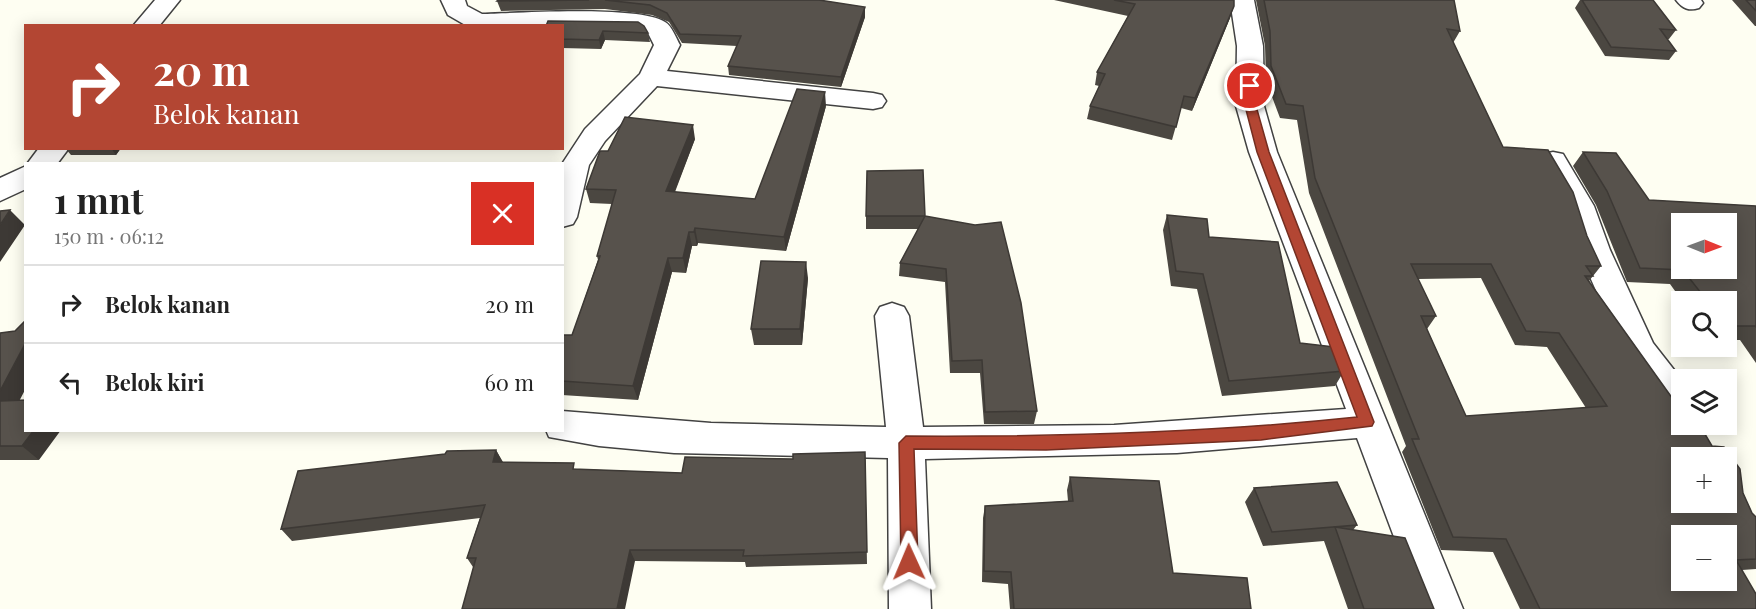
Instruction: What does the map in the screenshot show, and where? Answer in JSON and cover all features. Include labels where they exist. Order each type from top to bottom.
[{"type":"street","points":[[147,24],[168,0]]},
{"type":"street","points":[[453,0],[457,10],[477,21],[580,19],[645,22],[658,28],[667,45],[651,77],[595,135],[575,165],[564,209]]},
{"type":"street","points":[[1242,0],[1250,46],[1250,106],[1263,152],[1442,609]]},
{"type":"street","points":[[651,77],[873,101]]},
{"type":"street","points":[[43,162],[53,150]]},
{"type":"street","points":[[1551,157],[1579,206],[1594,250],[1640,351],[1671,393]]},
{"type":"street","points":[[0,191],[24,177]]},
{"type":"street","points":[[892,316],[906,443],[910,609]]},
{"type":"street","points":[[564,426],[633,436],[906,443],[1046,443],[1225,435],[1367,422]]},
{"type":"building","points":[[498,0],[589,0],[497,1]]},
{"type":"building","points":[[605,0],[819,0],[865,7],[841,77],[728,66],[741,36],[680,34],[667,13],[650,5]]},
{"type":"building","points":[[1114,0],[1234,0],[1234,6],[1195,98],[1184,96],[1176,127],[1090,106],[1105,74],[1097,72],[1135,4]]},
{"type":"building","points":[[1264,0],[1454,0],[1460,31],[1447,29],[1503,147],[1548,150],[1573,192],[1587,236],[1601,266],[1586,266],[1593,276],[1585,276],[1671,396],[1671,435],[1706,435],[1712,446],[1724,447],[1671,447],[1671,513],[1737,513],[1737,465],[1740,469],[1743,493],[1756,517],[1756,559],[1737,560],[1737,525],[1671,525],[1671,591],[1737,591],[1737,562],[1756,594],[1756,609],[1540,609],[1506,539],[1453,537],[1412,439],[1419,439],[1315,178],[1303,106],[1286,104],[1271,66],[1270,31]],"holes":[[[1411,264],[1491,264],[1526,331],[1559,333],[1607,406],[1466,416],[1421,316],[1436,316]]]},
{"type":"building","points":[[1582,0],[1653,0],[1676,30],[1660,29],[1676,51],[1611,47]]},
{"type":"building","points":[[1746,0],[1756,0],[1756,11]]},
{"type":"building","points":[[548,21],[638,22],[648,33],[603,31],[599,40],[564,39],[564,24],[547,24]]},
{"type":"building","points":[[797,89],[825,92],[784,237],[695,228],[694,232],[689,232],[683,258],[668,258],[633,386],[564,381],[564,335],[572,335],[600,256],[597,256],[616,190],[586,189],[600,151],[608,151],[625,117],[693,125],[666,191],[755,199]]},
{"type":"building","points":[[1583,152],[1616,153],[1649,200],[1756,206],[1756,327],[1737,326],[1737,291],[1699,291],[1690,279],[1737,279],[1737,213],[1671,213],[1671,269],[1640,268],[1607,191]]},
{"type":"building","points":[[923,170],[925,216],[866,216],[867,171]]},
{"type":"building","points":[[10,210],[0,225],[0,211]]},
{"type":"building","points":[[1167,215],[1207,219],[1209,237],[1278,242],[1300,343],[1334,347],[1344,371],[1229,381],[1203,274],[1176,271]]},
{"type":"building","points":[[925,216],[975,225],[1001,222],[1021,303],[1037,411],[985,412],[982,360],[952,361],[946,269],[900,263]]},
{"type":"building","points":[[761,261],[806,262],[800,329],[751,329]]},
{"type":"building","points":[[24,322],[24,346],[0,391],[0,333],[15,331]]},
{"type":"building","points":[[24,400],[24,432],[32,432],[22,446],[0,446],[0,401]]},
{"type":"building","points":[[496,450],[493,462],[574,463],[573,469],[682,473],[685,457],[793,459],[793,454],[865,452],[867,552],[743,556],[744,550],[630,550],[617,609],[462,609],[476,558],[467,558],[485,505],[281,529],[298,471],[445,454],[447,451]]},
{"type":"building","points":[[1070,477],[1159,481],[1173,573],[1247,578],[1251,609],[1014,609],[1011,572],[984,571],[985,506],[1073,501]]},
{"type":"building","points":[[1337,482],[1357,525],[1272,532],[1254,488]]},
{"type":"building","points":[[1335,527],[1405,538],[1434,609],[1364,609]]},
{"type":"route","points":[[909,562],[906,443],[1046,443],[1261,434],[1367,422],[1263,152],[1250,106],[1250,86]]}]
